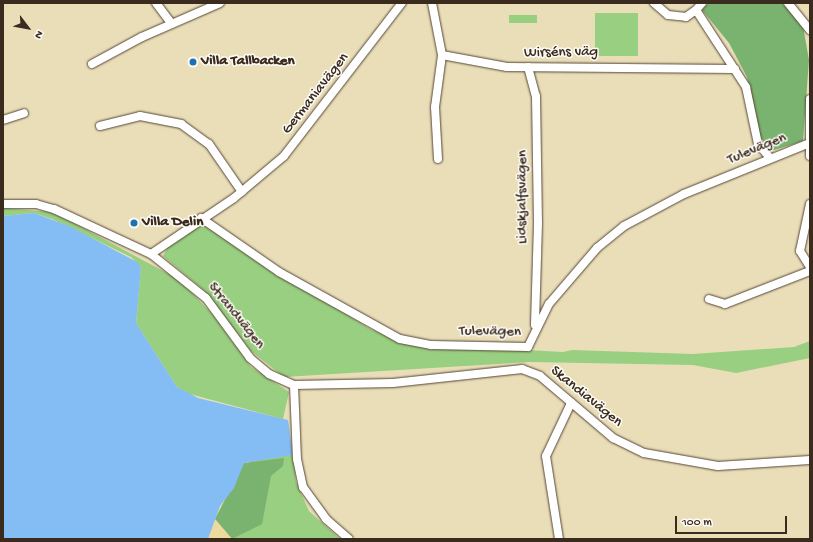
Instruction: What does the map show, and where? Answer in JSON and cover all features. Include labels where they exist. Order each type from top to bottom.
[{"type":"street","points":[[156,3],[172,24]]},
{"type":"street","points":[[92,64],[172,24],[220,3]]},
{"type":"street","name":"Germaniavägen","points":[[151,254],[201,218],[242,192],[302,135],[402,3]]},
{"type":"street","points":[[432,3],[442,55],[435,107],[438,159]]},
{"type":"street","points":[[654,3],[668,15],[686,17],[696,10],[702,3]]},
{"type":"street","points":[[788,3],[810,30]]},
{"type":"street","points":[[696,10],[746,87],[758,144],[770,158]]},
{"type":"street","name":"Wirséns väg","points":[[442,55],[507,67],[735,68]]},
{"type":"street","name":"Lidskjalfsvägen","points":[[528,67],[536,96],[538,223],[534,328]]},
{"type":"street","points":[[810,99],[807,144],[810,156]]},
{"type":"street","points":[[3,120],[24,113]]},
{"type":"street","points":[[100,126],[140,116],[181,124],[209,144],[242,192]]},
{"type":"street","name":"Tulevägen","points":[[201,218],[279,272],[400,339],[431,345],[528,347],[534,328],[576,271],[624,226],[684,194],[807,144]]},
{"type":"street","name":"Strandvägen","points":[[3,204],[36,204],[54,209],[151,254],[206,298],[250,358],[269,374],[294,385]]},
{"type":"street","points":[[810,204],[800,251],[810,267]]},
{"type":"street","points":[[715,309],[810,270]]},
{"type":"street","points":[[709,299],[725,304]]},
{"type":"street","name":"Skandiavägen","points":[[294,385],[393,383],[522,370],[540,376],[571,403],[629,447],[682,462],[755,466],[810,460]]},
{"type":"street","points":[[294,385],[297,458],[303,487],[326,519],[349,539]]},
{"type":"street","points":[[559,539],[546,456],[571,403]]},
{"type":"green space","points":[[708,3],[782,3],[803,26],[809,60],[803,141],[771,151],[759,135],[747,77],[729,43],[702,10]]},
{"type":"green space","points":[[595,13],[638,13],[638,56],[595,56]]},
{"type":"green space","points":[[509,15],[537,15],[537,23],[509,23]]},
{"type":"green space","points":[[3,208],[53,212],[180,280],[213,315],[251,367],[289,392],[283,419],[186,393],[177,387],[136,323],[141,267],[131,257],[52,219],[34,213],[3,216]]},
{"type":"green space","points":[[198,225],[204,226],[370,329],[403,343],[563,352],[572,350],[693,354],[794,347],[810,341],[810,358],[736,373],[693,365],[529,362],[284,377],[251,351],[205,291],[163,256],[170,243]]},
{"type":"green space","points":[[293,455],[296,482],[309,511],[340,539],[232,539],[215,519],[239,473],[252,459]]},
{"type":"green space","points":[[284,458],[283,466],[271,476],[262,524],[232,539],[215,519],[244,463]]},
{"type":"sand","points":[[215,519],[232,539],[208,539]]},
{"type":"water","points":[[34,213],[69,226],[137,262],[141,267],[136,323],[177,387],[198,398],[288,420],[293,455],[244,463],[234,488],[220,506],[208,539],[3,539],[3,216]]},
{"type":"place","name":"Villa Tallbacken","points":[[193,62]]},
{"type":"place","name":"Villa Delin","points":[[134,223]]}]
